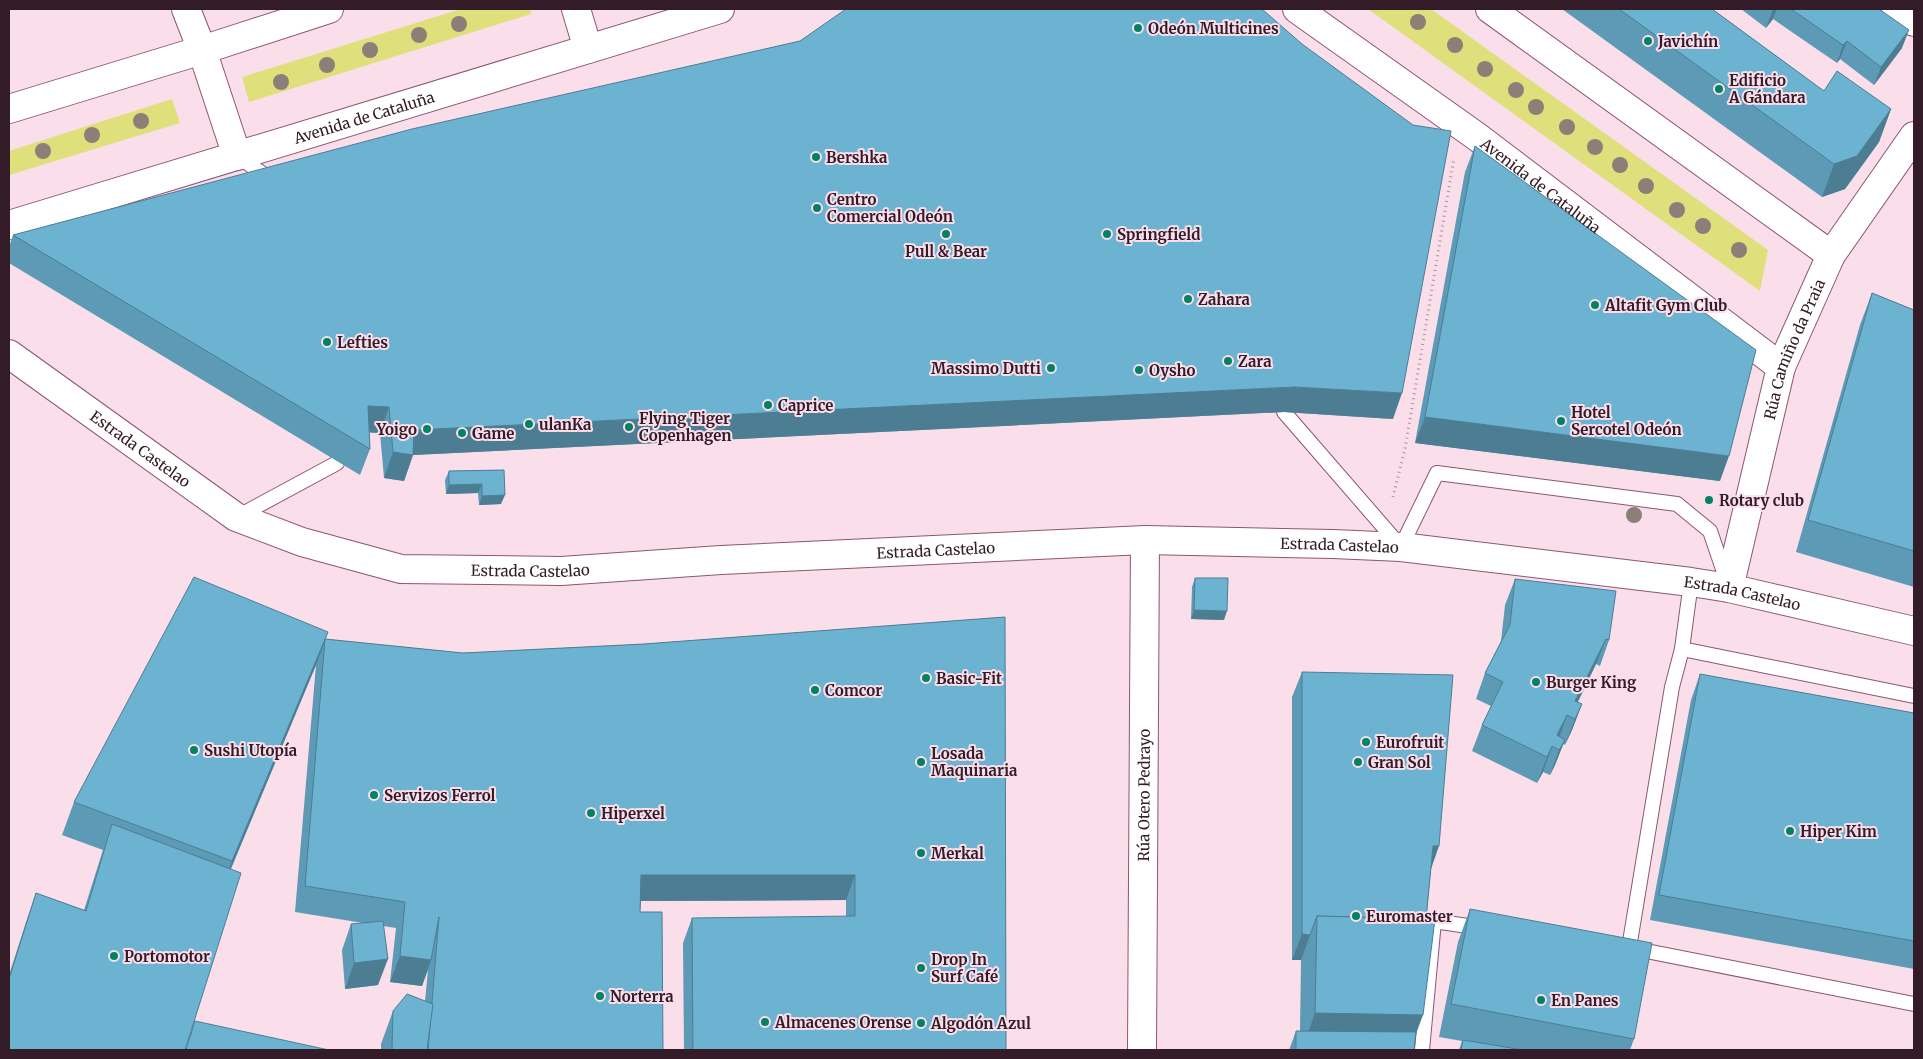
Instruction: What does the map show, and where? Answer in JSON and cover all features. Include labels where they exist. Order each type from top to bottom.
[{"type":"street","points":[[186,9],[202,50],[236,156]]},
{"type":"street","points":[[9,109],[329,9]]},
{"type":"street","points":[[576,9],[588,49]]},
{"type":"street","name":"Avenida de Cataluña","points":[[9,226],[720,9]]},
{"type":"street","name":"Avenida de Cataluña","points":[[1297,9],[1781,368]]},
{"type":"street","points":[[1490,9],[1831,255]]},
{"type":"street","points":[[1896,9],[1914,22]]},
{"type":"street","name":"Rúa Camiño da Praia","points":[[1730,588],[1781,368],[1831,255],[1914,136]]},
{"type":"street","name":"Estrada Castelao","points":[[9,354],[236,517],[302,542],[401,569],[561,571],[721,560],[1145,540],[1401,547],[1730,588],[1914,631]]},
{"type":"street","name":"Rúa Otero Pedrayo","points":[[1142,1050],[1145,540]]},
{"type":"lane","points":[[236,156],[266,176],[284,171]]},
{"type":"lane","points":[[1284,412],[1401,547],[1437,473],[1677,504],[1710,531],[1730,588]]},
{"type":"lane","points":[[236,517],[337,463]]},
{"type":"lane","points":[[1691,582],[1682,649],[1672,687],[1624,947],[1914,1004]]},
{"type":"lane","points":[[1682,649],[1914,696]]},
{"type":"lane","points":[[1422,1050],[1434,921],[1493,929]]},
{"type":"path","points":[[1423,502],[1392,497],[1405,449],[1467,136]]},
{"type":"shaded area","points":[[461,9],[530,9],[531,14],[249,102],[242,77]]},
{"type":"shaded area","points":[[1368,9],[1431,9],[1768,250],[1760,291]]},
{"type":"shaded area","points":[[172,99],[180,123],[9,175],[9,151]]},
{"type":"building","name":"Centro Comercial Odeón","points":[[846,9],[1262,9],[1302,44],[1413,125],[1451,131],[1402,393],[1294,387],[414,430],[413,455],[393,452],[389,407],[368,406],[370,449],[13,235],[412,129],[800,41]]},
{"type":"building","points":[[1619,9],[1712,9],[1824,91],[1837,71],[1891,109],[1857,156],[1834,164]]},
{"type":"building","points":[[1791,9],[1879,9],[1909,30],[1881,67],[1847,41],[1843,45]]},
{"type":"building","points":[[1475,146],[1756,350],[1729,456],[1425,417]]},
{"type":"building","points":[[1872,293],[1914,310],[1914,551],[1808,520]]},
{"type":"building","points":[[504,470],[505,495],[482,496],[482,484],[449,485],[449,471]]},
{"type":"building","name":"Sushi Utopía","points":[[194,577],[328,632],[232,861],[74,802]]},
{"type":"building","points":[[1195,578],[1228,578],[1227,611],[1194,610]]},
{"type":"building","name":"Burger King","points":[[1515,579],[1616,591],[1609,640],[1606,639],[1575,701],[1582,704],[1575,719],[1567,715],[1557,735],[1565,740],[1559,750],[1552,746],[1547,757],[1482,725],[1503,682],[1485,673],[1510,625]]},
{"type":"building","points":[[1005,617],[1006,1050],[693,1050],[692,918],[855,916],[855,875],[641,875],[640,912],[662,912],[663,1050],[428,1050],[439,917],[431,960],[400,956],[405,902],[305,886],[325,639],[463,653],[644,644]]},
{"type":"building","points":[[1302,672],[1453,675],[1439,846],[1433,846],[1426,919],[1317,916],[1310,935],[1302,934]]},
{"type":"building","name":"Hiper Kim","points":[[1700,674],[1914,713],[1914,941],[1659,895]]},
{"type":"building","name":"Portomotor","points":[[112,824],[241,873],[185,1050],[9,1050],[9,979],[36,893],[86,911]]},
{"type":"building","name":"En Panes","points":[[1470,909],[1652,943],[1634,1039],[1451,1004]]},
{"type":"building","points":[[1317,916],[1435,919],[1423,1015],[1315,1013]]},
{"type":"building","points":[[383,921],[388,959],[354,963],[351,924]]},
{"type":"building","points":[[407,994],[433,1004],[427,1050],[392,1050],[393,1011]]},
{"type":"building","points":[[195,1021],[329,1050],[186,1050]]},
{"type":"building","points":[[1296,1031],[1416,1032],[1414,1050],[1296,1050]]},
{"type":"building","points":[[1463,1040],[1523,1050],[1461,1050]]},
{"type":"place","name":"Odeón Multicines","points":[[1138,28]]},
{"type":"place","name":"Javichín","points":[[1648,41]]},
{"type":"place","name":"Edificio A Gándara","points":[[1719,89]]},
{"type":"place","name":"Bershka","points":[[816,157]]},
{"type":"place","name":"Centro Comercial Odeón","points":[[817,208]]},
{"type":"place","name":"Pull & Bear","points":[[946,234]]},
{"type":"place","name":"Springfield","points":[[1107,234]]},
{"type":"place","name":"Zahara","points":[[1188,299]]},
{"type":"place","name":"Altafit Gym Club","points":[[1595,305]]},
{"type":"place","name":"Lefties","points":[[327,342]]},
{"type":"place","name":"Zara","points":[[1228,361]]},
{"type":"place","name":"Massimo Dutti","points":[[1051,368]]},
{"type":"place","name":"Oysho","points":[[1139,370]]},
{"type":"place","name":"Caprice","points":[[768,405]]},
{"type":"place","name":"Hotel Sercotel Odeón","points":[[1561,421]]},
{"type":"place","name":"ulanKa","points":[[529,424]]},
{"type":"place","name":"Flying Tiger Copenhagen","points":[[629,427]]},
{"type":"place","name":"Yoigo","points":[[427,429]]},
{"type":"place","name":"Game","points":[[462,433]]},
{"type":"place","name":"Rotary club","points":[[1709,500]]},
{"type":"place","name":"Basic-Fit","points":[[926,678]]},
{"type":"place","name":"Burger King","points":[[1536,682]]},
{"type":"place","name":"Comcor","points":[[815,690]]},
{"type":"place","name":"Eurofruit","points":[[1366,742]]},
{"type":"place","name":"Sushi Utopía","points":[[194,750]]},
{"type":"place","name":"Losada Maquinaria","points":[[921,762]]},
{"type":"place","name":"Gran Sol","points":[[1358,762]]},
{"type":"place","name":"Servizos Ferrol","points":[[374,795]]},
{"type":"place","name":"Hiperxel","points":[[591,813]]},
{"type":"place","name":"Hiper Kim","points":[[1790,831]]},
{"type":"place","name":"Merkal","points":[[921,853]]},
{"type":"place","name":"Euromaster","points":[[1356,916]]},
{"type":"place","name":"Portomotor","points":[[114,956]]},
{"type":"place","name":"Drop In Surf Café","points":[[921,968]]},
{"type":"place","name":"Norterra","points":[[600,996]]},
{"type":"place","name":"En Panes","points":[[1541,1000]]},
{"type":"place","name":"Almacenes Orense","points":[[765,1022]]},
{"type":"place","name":"Algodón Azul","points":[[921,1023]]}]
